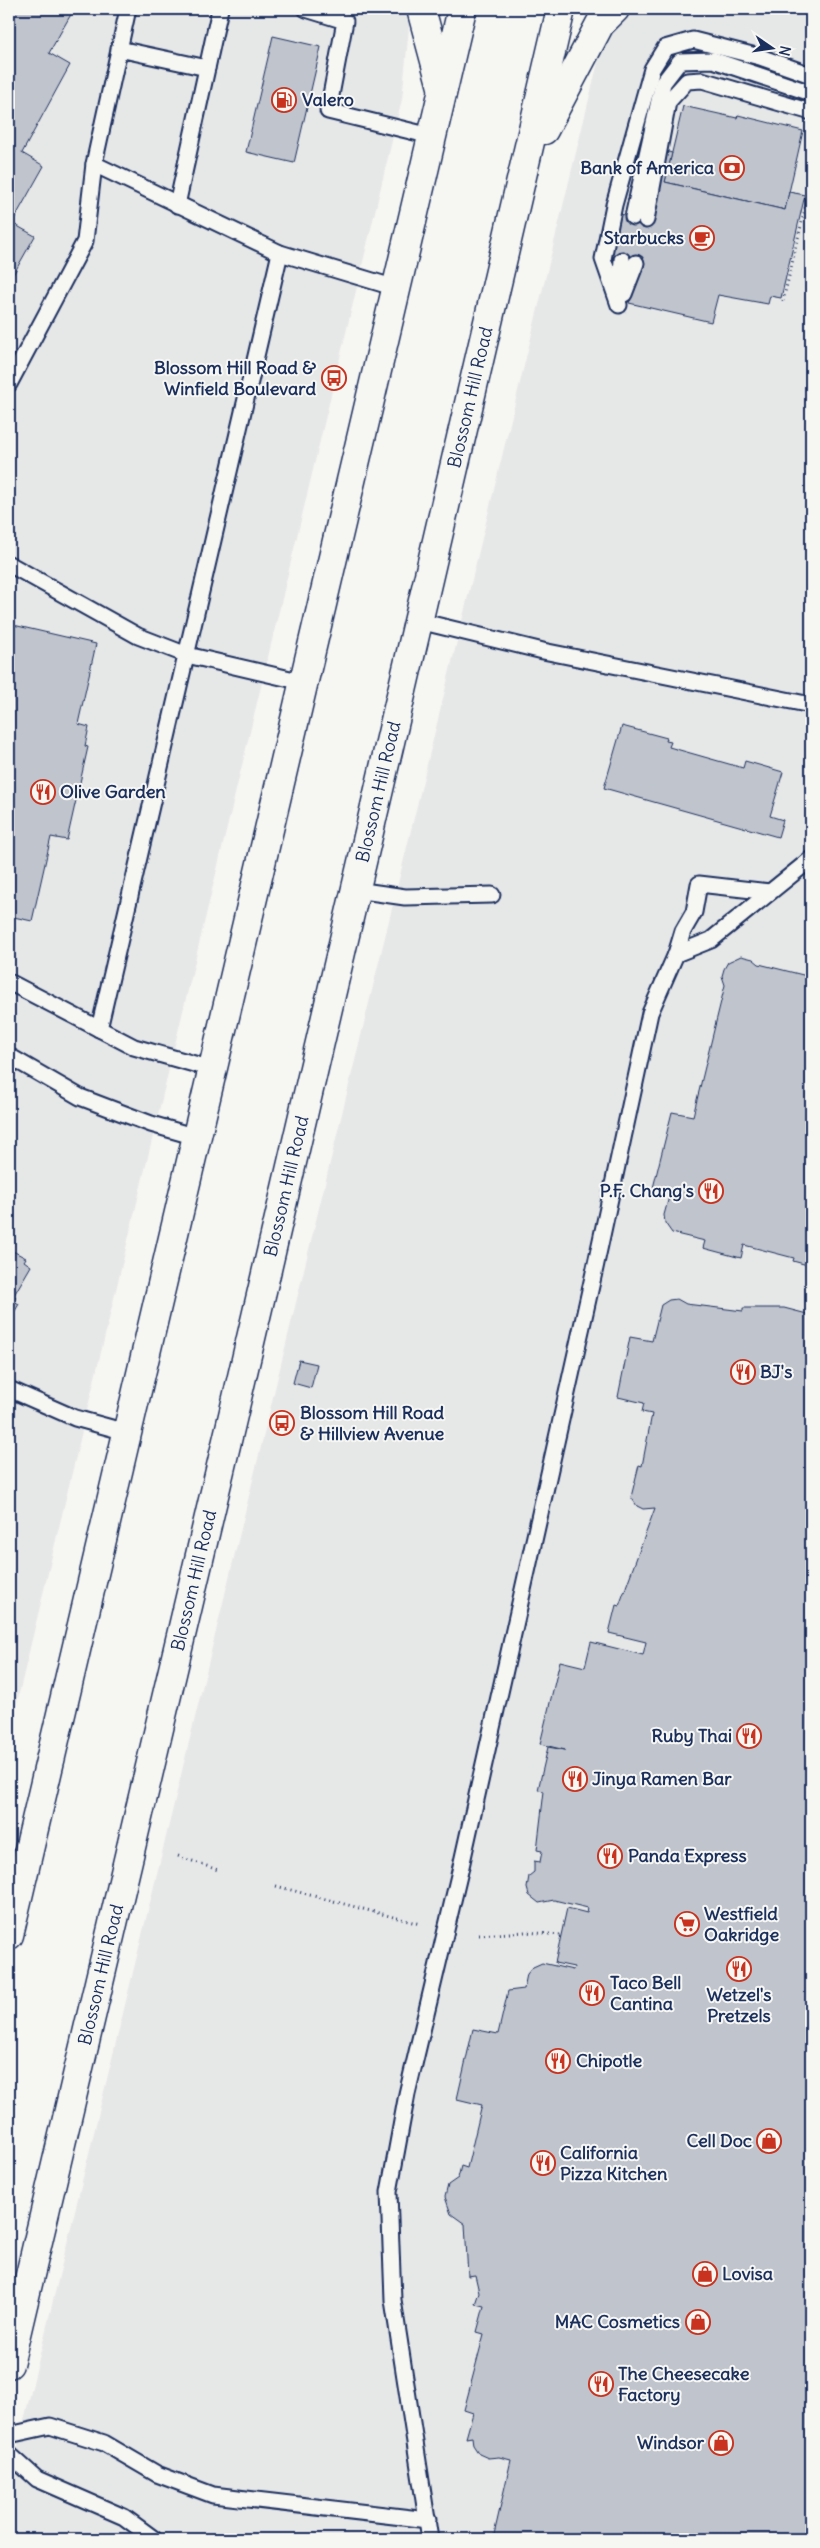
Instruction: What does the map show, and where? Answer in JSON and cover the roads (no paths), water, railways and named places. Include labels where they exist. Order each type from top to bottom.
[{"type":"main road","points":[[421,9],[443,88]]},
{"type":"main road","points":[[9,1935],[462,9]]},
{"type":"main road","name":"Blossom Hill Road","points":[[9,2364],[527,162],[561,9]]},
{"type":"main road","points":[[527,162],[600,24],[615,9]]},
{"type":"lane","points":[[9,384],[85,241],[94,164],[128,9]]},
{"type":"lane","points":[[177,205],[220,9]]},
{"type":"lane","points":[[306,9],[345,21],[328,110],[432,136]]},
{"type":"lane","points":[[629,262],[619,305],[603,259],[614,205],[652,68],[664,48],[693,40],[760,57],[811,75]]},
{"type":"lane","points":[[119,49],[207,68]]},
{"type":"lane","points":[[811,93],[713,60],[680,61],[663,83],[639,218],[668,102],[687,82],[702,80],[811,112]]},
{"type":"lane","points":[[94,164],[280,253],[396,288]]},
{"type":"lane","points":[[99,1029],[280,253]]},
{"type":"lane","points":[[9,564],[138,636],[187,654],[303,682]]},
{"type":"lane","points":[[419,622],[543,651],[811,705]]},
{"type":"lane","points":[[676,954],[711,940],[811,859]]},
{"type":"lane","points":[[430,2539],[408,2409],[393,2300],[389,2192],[407,2094],[460,1871],[650,1013],[684,931],[694,912],[699,884],[770,892]]},
{"type":"lane","points":[[356,890],[405,897],[492,895]]},
{"type":"lane","points":[[9,982],[134,1047],[212,1069]]},
{"type":"lane","points":[[9,1056],[80,1097],[151,1124],[196,1136]]},
{"type":"lane","points":[[9,1389],[75,1418],[126,1432]]},
{"type":"lane","points":[[9,2434],[50,2426],[104,2443],[157,2474],[214,2495],[428,2520]]},
{"type":"lane","points":[[9,2454],[37,2479],[124,2517],[154,2539]]},
{"type":"place","name":"Valero","points":[[284,100]]},
{"type":"place","name":"Bank of America","points":[[732,168]]},
{"type":"place","name":"Starbucks","points":[[702,238]]},
{"type":"place","name":"Blossom Hill Road & Winfield Boulevard","points":[[334,378]]},
{"type":"place","name":"Olive Garden","points":[[43,792]]},
{"type":"place","name":"P.F. Chang's","points":[[711,1191]]},
{"type":"place","name":"BJ's","points":[[743,1372]]},
{"type":"place","name":"Blossom Hill Road & Hillview Avenue","points":[[282,1423]]},
{"type":"place","name":"Ruby Thai","points":[[749,1736]]},
{"type":"place","name":"Jinya Ramen Bar","points":[[575,1779]]},
{"type":"place","name":"Panda Express","points":[[610,1856]]},
{"type":"place","name":"Westfield Oakridge","points":[[687,1924]]},
{"type":"place","name":"Wetzel's Pretzels","points":[[739,1969]]},
{"type":"place","name":"Taco Bell Cantina","points":[[592,1993]]},
{"type":"place","name":"Chipotle","points":[[558,2061]]},
{"type":"place","name":"Cell Doc","points":[[769,2141]]},
{"type":"place","name":"California Pizza Kitchen","points":[[543,2163]]},
{"type":"place","name":"Lovisa","points":[[705,2274]]},
{"type":"place","name":"MAC Cosmetics","points":[[698,2322]]},
{"type":"place","name":"The Cheesecake Factory","points":[[601,2384]]},
{"type":"place","name":"Windsor","points":[[721,2443]]}]
